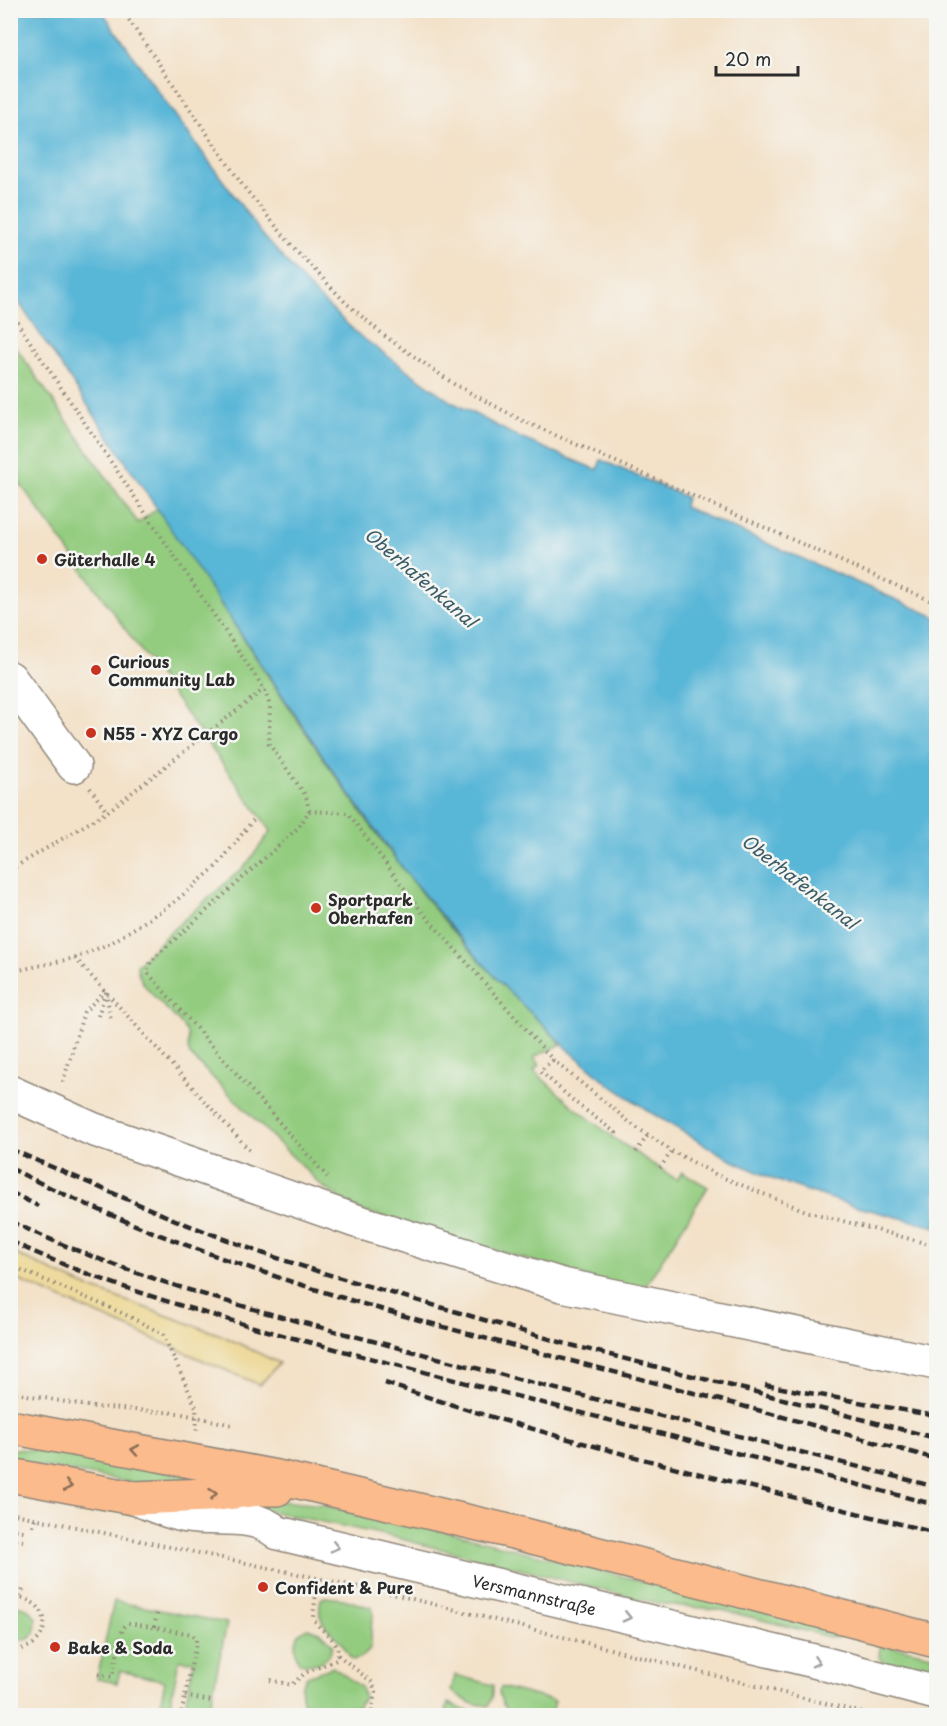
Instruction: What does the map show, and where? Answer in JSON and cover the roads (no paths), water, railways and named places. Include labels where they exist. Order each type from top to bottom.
[{"type":"main road","name":"Versmannstraße","points":[[10,1428],[282,1478],[517,1533],[936,1641]]},
{"type":"main road","name":"Versmannstraße","points":[[10,1475],[133,1498],[208,1495],[258,1489],[333,1491]]},
{"type":"lane","points":[[10,678],[74,766]]},
{"type":"lane","points":[[10,1092],[92,1129],[353,1220],[562,1286],[936,1363]]},
{"type":"lane","name":"Versmannstraße","points":[[133,1498],[186,1515],[252,1520],[269,1526],[278,1533],[802,1659],[936,1694]]},
{"type":"water","name":"Oberhafenkanal","points":[[10,11],[102,11],[262,234],[312,291],[360,336],[450,401],[518,437],[597,470],[601,460],[686,497],[684,507],[936,617],[936,1227],[850,1205],[775,1180],[729,1159],[653,1114],[609,1084],[572,1053],[508,991],[459,937],[407,874],[333,771],[11,291]]},
{"type":"railway","points":[[10,1149],[180,1222],[320,1272],[563,1343],[936,1438]]},
{"type":"railway","points":[[10,1168],[150,1231],[221,1258],[366,1305],[936,1459]]},
{"type":"railway","points":[[10,1192],[38,1206]]},
{"type":"railway","points":[[10,1221],[108,1263],[261,1311],[936,1487]]},
{"type":"railway","points":[[10,1241],[114,1283],[257,1328],[936,1505]]},
{"type":"railway","points":[[385,1383],[590,1445],[936,1533]]},
{"type":"railway","points":[[765,1385],[936,1416]]},
{"type":"place","name":"Güterhalle 4","points":[[42,559]]},
{"type":"place","name":"Curious Community Lab","points":[[96,670]]},
{"type":"place","name":"N55 - XYZ Cargo","points":[[91,733]]},
{"type":"place","name":"Sportpark Oberhafen","points":[[316,908]]},
{"type":"place","name":"Confident & Pure","points":[[263,1587]]},
{"type":"place","name":"Bake & Soda","points":[[55,1647]]}]
